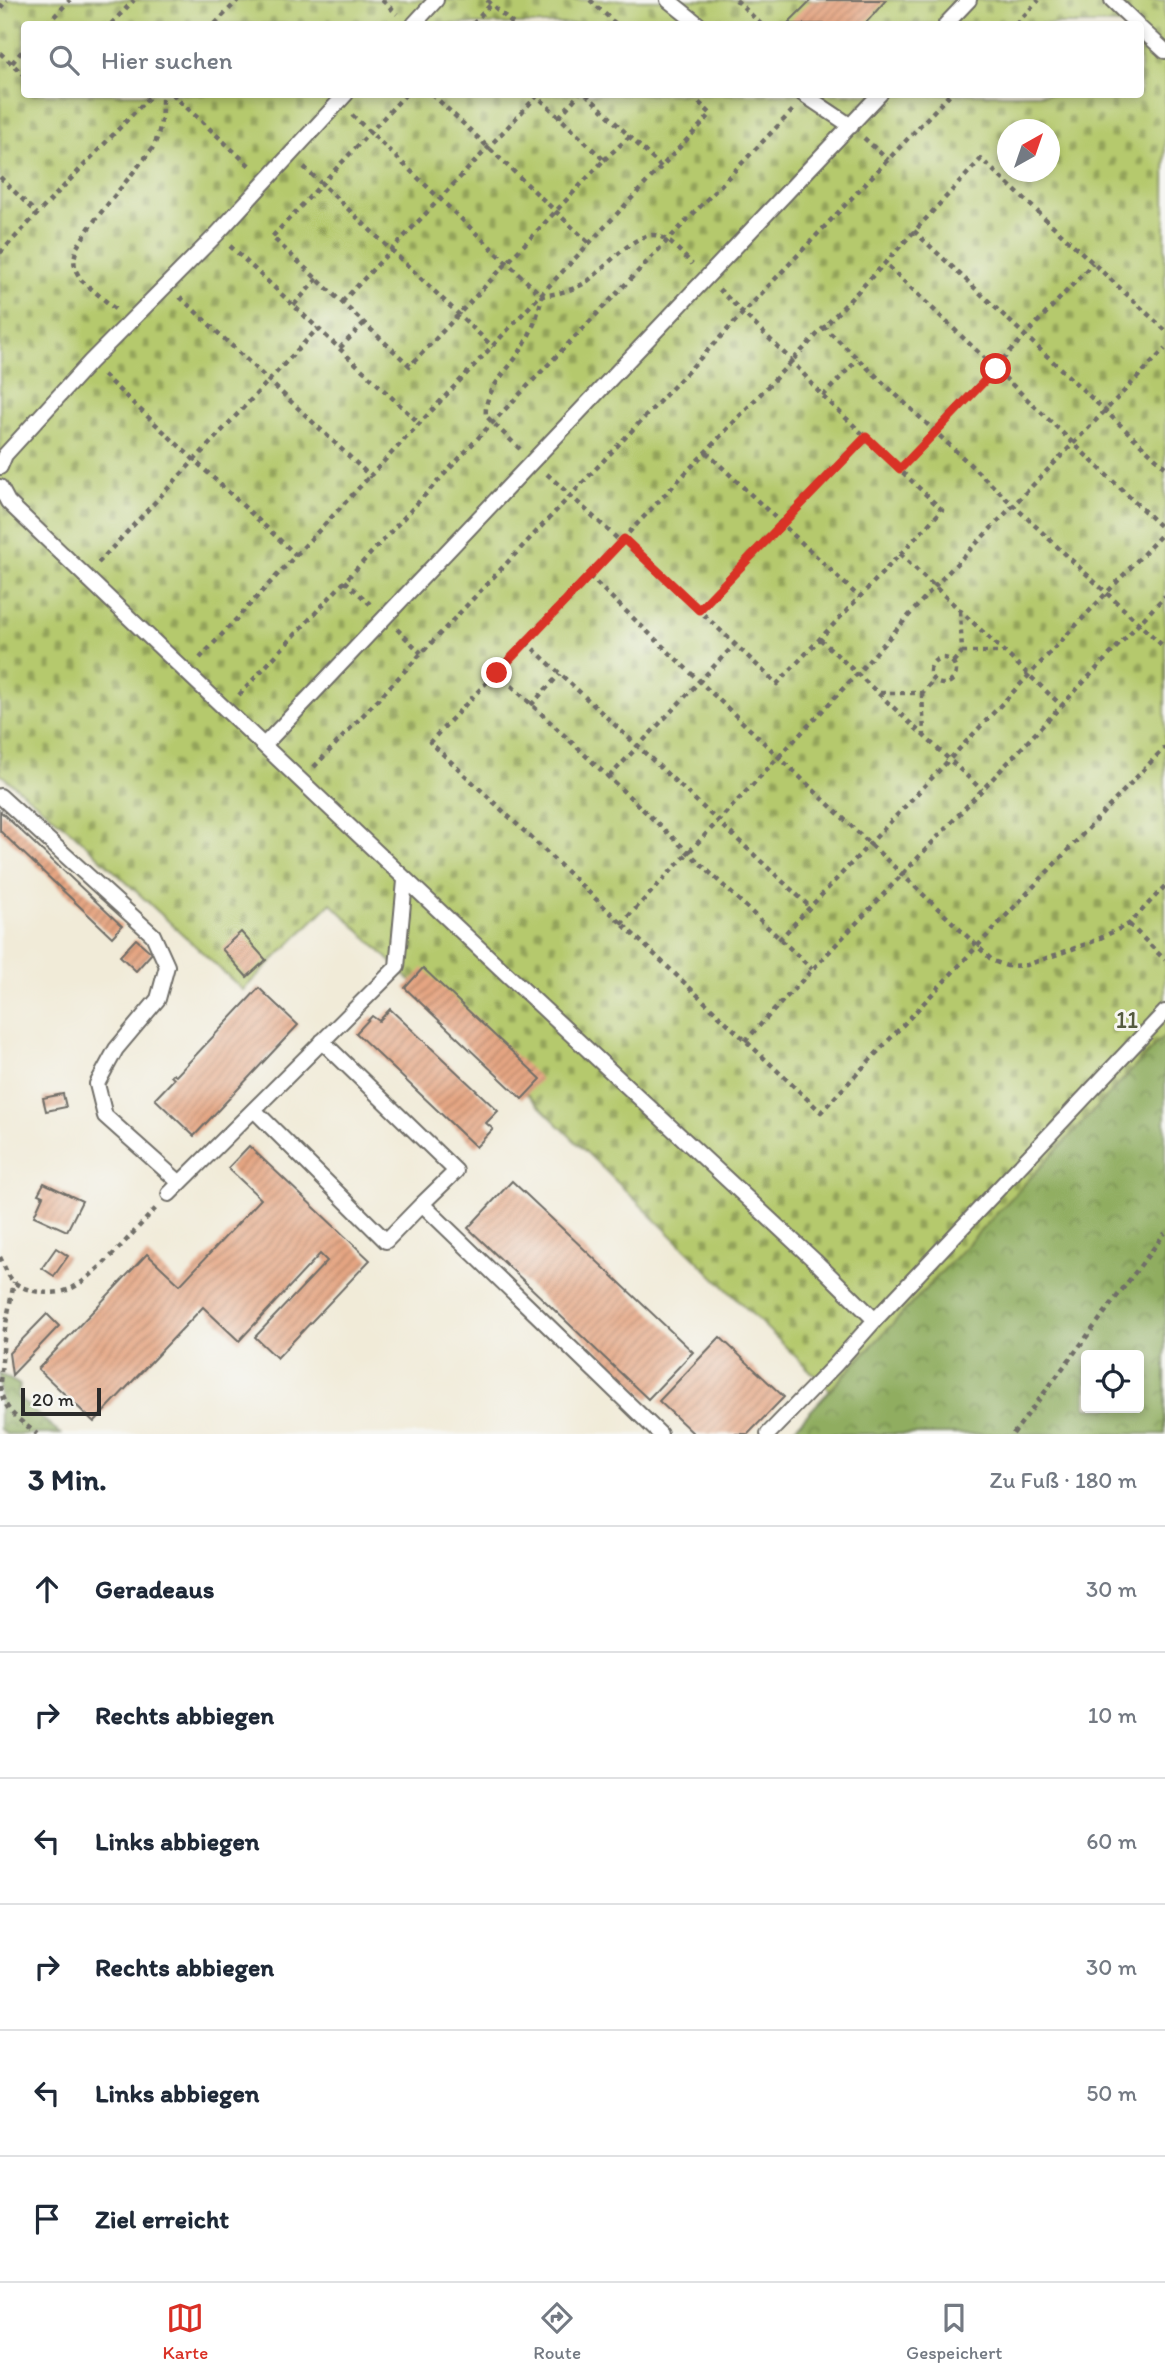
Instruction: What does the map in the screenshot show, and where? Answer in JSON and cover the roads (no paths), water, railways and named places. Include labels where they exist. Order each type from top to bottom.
[{"type":"lane","points":[[417,21],[436,0]]},
{"type":"lane","points":[[668,0],[694,21]]},
{"type":"lane","points":[[949,21],[970,0]]},
{"type":"lane","points":[[1112,0],[1134,21]]},
{"type":"lane","points":[[1144,31],[1165,51]]},
{"type":"lane","points":[[809,98],[851,125]]},
{"type":"lane","points":[[265,744],[876,98]]},
{"type":"lane","points":[[0,467],[5,455],[90,362],[217,234],[342,99]]},
{"type":"lane","points":[[0,487],[8,502],[265,744],[405,881],[815,1261],[875,1320]]},
{"type":"lane","points":[[0,796],[153,935],[167,966],[158,999],[116,1049],[97,1084],[105,1116],[175,1189],[397,967],[405,881]]},
{"type":"lane","points":[[768,1434],[1165,1012]]},
{"type":"lane","points":[[254,1110],[386,1241],[456,1171],[322,1041]]},
{"type":"lane","points":[[422,1204],[660,1434]]},
{"type":"park label","name":"11","points":[[1127,1019]]}]
